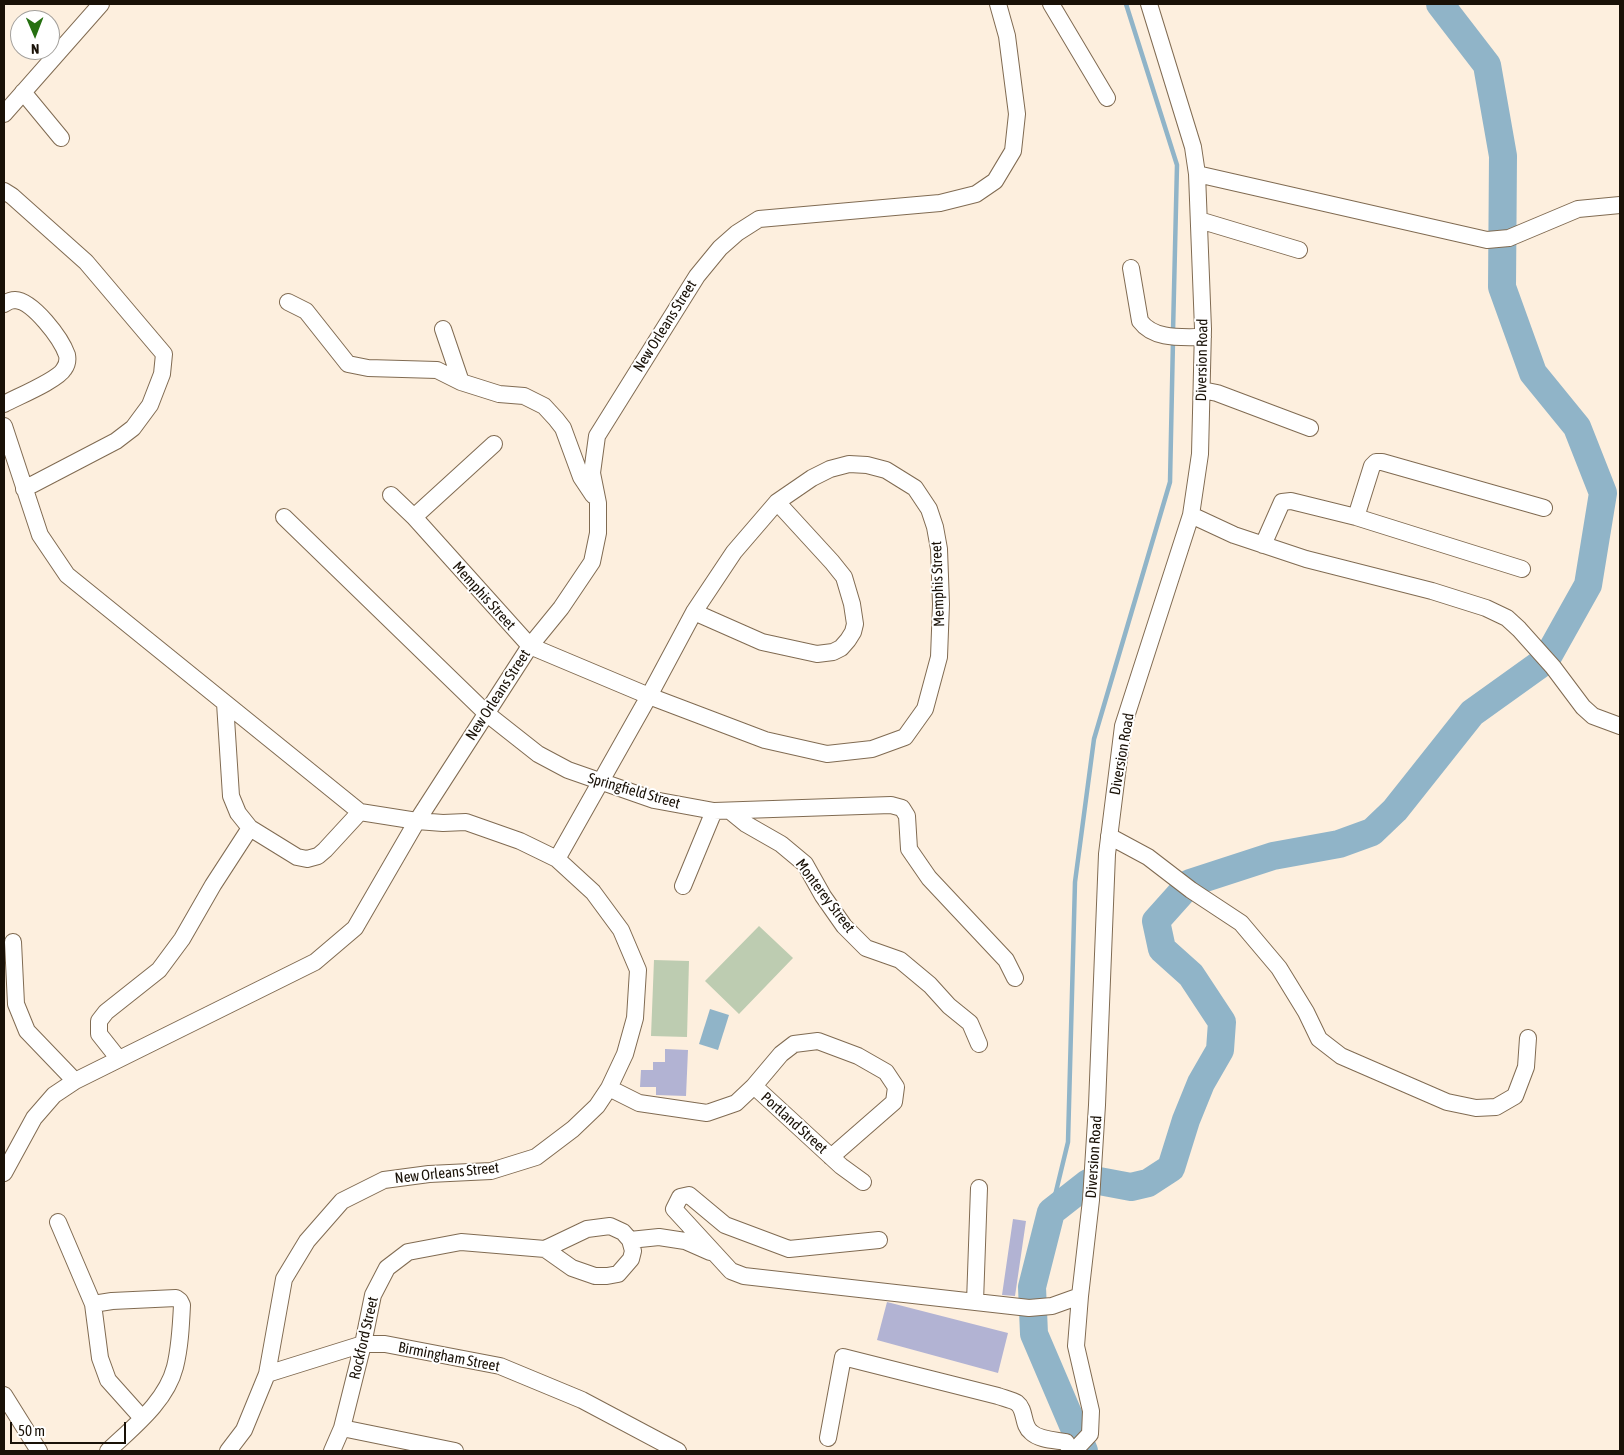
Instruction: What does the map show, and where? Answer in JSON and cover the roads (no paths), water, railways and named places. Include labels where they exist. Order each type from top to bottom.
[{"type":"street","points":[[4,114],[101,4]]},
{"type":"street","name":"New Orleans Street","points":[[4,1173],[34,1118],[54,1095],[75,1081],[118,1058],[315,962],[355,928],[417,821],[486,713],[530,646],[562,608],[592,562],[598,533],[598,503],[592,473],[596,436],[697,276],[720,248],[737,233],[759,219],[940,203],[976,194],[995,181],[1013,151],[1017,114],[1007,36],[998,4]]},
{"type":"street","points":[[1051,4],[1107,98]]},
{"type":"street","name":"Diversion Road","points":[[1074,1450],[1090,1434],[1091,1412],[1076,1346],[1091,1200],[1109,836],[1123,726],[1191,515],[1200,454],[1203,337],[1198,174],[1193,147],[1149,4]]},
{"type":"street","points":[[23,92],[61,138]]},
{"type":"street","points":[[1198,174],[1487,240],[1510,238],[1578,209],[1620,205]]},
{"type":"street","points":[[6,196],[86,262],[164,354],[162,374],[150,405],[133,428],[116,441],[24,489]]},
{"type":"street","points":[[1199,220],[1299,250]]},
{"type":"street","points":[[1131,268],[1140,321],[1145,328],[1151,332],[1169,336],[1203,337]]},
{"type":"street","points":[[4,304],[14,300],[28,304],[43,318],[66,354],[68,361],[63,372],[50,381],[4,404]]},
{"type":"street","points":[[288,302],[306,311],[348,364],[368,368],[437,370],[461,382],[499,394],[524,396],[544,406],[563,428],[581,477],[598,503]]},
{"type":"street","points":[[443,329],[461,382]]},
{"type":"street","points":[[1202,390],[1217,393],[1310,428]]},
{"type":"street","name":"New Orleans Street","points":[[4,426],[40,536],[67,576],[360,812],[417,821],[466,822],[520,841],[557,859],[593,892],[621,930],[638,970],[635,1018],[625,1054],[609,1088],[597,1106],[573,1128],[536,1157],[491,1171],[429,1174],[384,1180],[342,1201],[307,1241],[284,1279],[267,1374],[244,1430],[228,1451]]},
{"type":"street","points":[[414,517],[494,444]]},
{"type":"street","points":[[1356,517],[1372,466],[1376,462],[1382,462],[1544,508]]},
{"type":"street","name":"Memphis Street","points":[[391,495],[414,517],[530,646],[649,696],[765,740],[828,754],[872,749],[905,737],[925,709],[939,657],[941,604],[939,549],[929,509],[915,488],[886,470],[867,465],[849,464],[830,469],[812,478],[777,502],[734,552],[694,612],[649,696]]},
{"type":"street","points":[[1263,545],[1282,502],[1291,500],[1356,517],[1522,569]]},
{"type":"street","points":[[694,612],[762,642],[817,654],[832,652],[840,648],[848,640],[855,624],[852,604],[844,577],[777,502]]},
{"type":"street","points":[[1191,515],[1234,535],[1306,559],[1432,591],[1486,608],[1508,618],[1553,667],[1583,707],[1593,716],[1620,726]]},
{"type":"street","name":"Springfield Street","points":[[284,517],[486,713],[538,754],[568,770],[654,800],[722,811],[891,805],[902,808],[907,816],[909,849],[929,878],[1006,960],[1015,978]]},
{"type":"street","points":[[557,859],[649,696]]},
{"type":"street","points":[[225,703],[231,796],[238,814],[250,828],[297,857],[307,859],[318,856],[325,850],[360,812]]},
{"type":"street","points":[[682,886],[722,811]]},
{"type":"street","name":"Monterey Street","points":[[722,811],[781,844],[805,864],[823,896],[844,926],[866,948],[900,960],[930,985],[949,1006],[970,1024],[980,1044]]},
{"type":"street","points":[[118,1058],[99,1034],[99,1021],[106,1012],[159,970],[182,939],[213,885],[250,828]]},
{"type":"street","points":[[1109,836],[1148,857],[1187,887],[1240,923],[1279,968],[1306,1012],[1319,1039],[1340,1056],[1447,1102],[1476,1108],[1486,1108],[1496,1106],[1515,1096],[1526,1067],[1528,1038]]},
{"type":"street","points":[[13,942],[16,1004],[26,1031],[75,1081]]},
{"type":"street","points":[[754,1086],[781,1054],[794,1044],[818,1041],[858,1056],[886,1072],[896,1087],[894,1102],[831,1157]]},
{"type":"street","name":"Portland Street","points":[[609,1088],[639,1103],[707,1113],[736,1103],[754,1086],[831,1157],[863,1182]]},
{"type":"street","points":[[975,1302],[979,1188]]},
{"type":"street","points":[[879,1240],[789,1249],[725,1225],[689,1195],[680,1197],[674,1209],[731,1271],[744,1276],[1029,1308],[1052,1306],[1080,1296]]},
{"type":"street","points":[[58,1222],[94,1304],[100,1358],[108,1380],[142,1418]]},
{"type":"street","points":[[610,1226],[623,1232],[630,1240],[633,1251],[632,1259],[618,1274],[595,1276],[572,1268],[545,1249],[586,1229],[610,1226]]},
{"type":"street","points":[[630,1240],[659,1237],[686,1241],[715,1254]]},
{"type":"street","name":"Rockford Street","points":[[332,1451],[342,1428],[373,1295],[387,1268],[408,1252],[461,1242],[545,1249]]},
{"type":"street","points":[[94,1304],[169,1297],[180,1300],[182,1305],[180,1346],[174,1369],[164,1392],[142,1418],[108,1451]]},
{"type":"street","name":"Birmingham Street","points":[[267,1374],[363,1344],[385,1344],[500,1366],[582,1400],[678,1451]]},
{"type":"street","points":[[828,1438],[842,1357],[998,1396],[1017,1403],[1025,1424],[1031,1433],[1066,1442],[1074,1450]]},
{"type":"street","points":[[4,1395],[39,1451]]},
{"type":"street","points":[[342,1428],[455,1451]]},
{"type":"water","points":[[710,1009],[729,1015],[718,1050],[699,1044]]},
{"type":"waterway","points":[[1126,4],[1177,165],[1173,332]]},
{"type":"waterway","points":[[1099,1181],[1131,1187],[1148,1183],[1171,1168],[1186,1120],[1201,1083],[1220,1050],[1222,1022],[1191,975],[1162,949],[1156,921],[1190,883],[1273,856],[1339,844],[1372,832],[1395,810],[1472,713],[1546,660],[1588,585],[1603,493],[1577,427],[1533,373],[1502,287],[1503,156],[1487,65],[1440,4]]},
{"type":"waterway","points":[[1051,1212],[1068,1142],[1075,882],[1094,739],[1170,482],[1173,340]]},
{"type":"waterway","points":[[1084,1451],[1034,1334],[1032,1287],[1051,1212],[1088,1183]]}]
